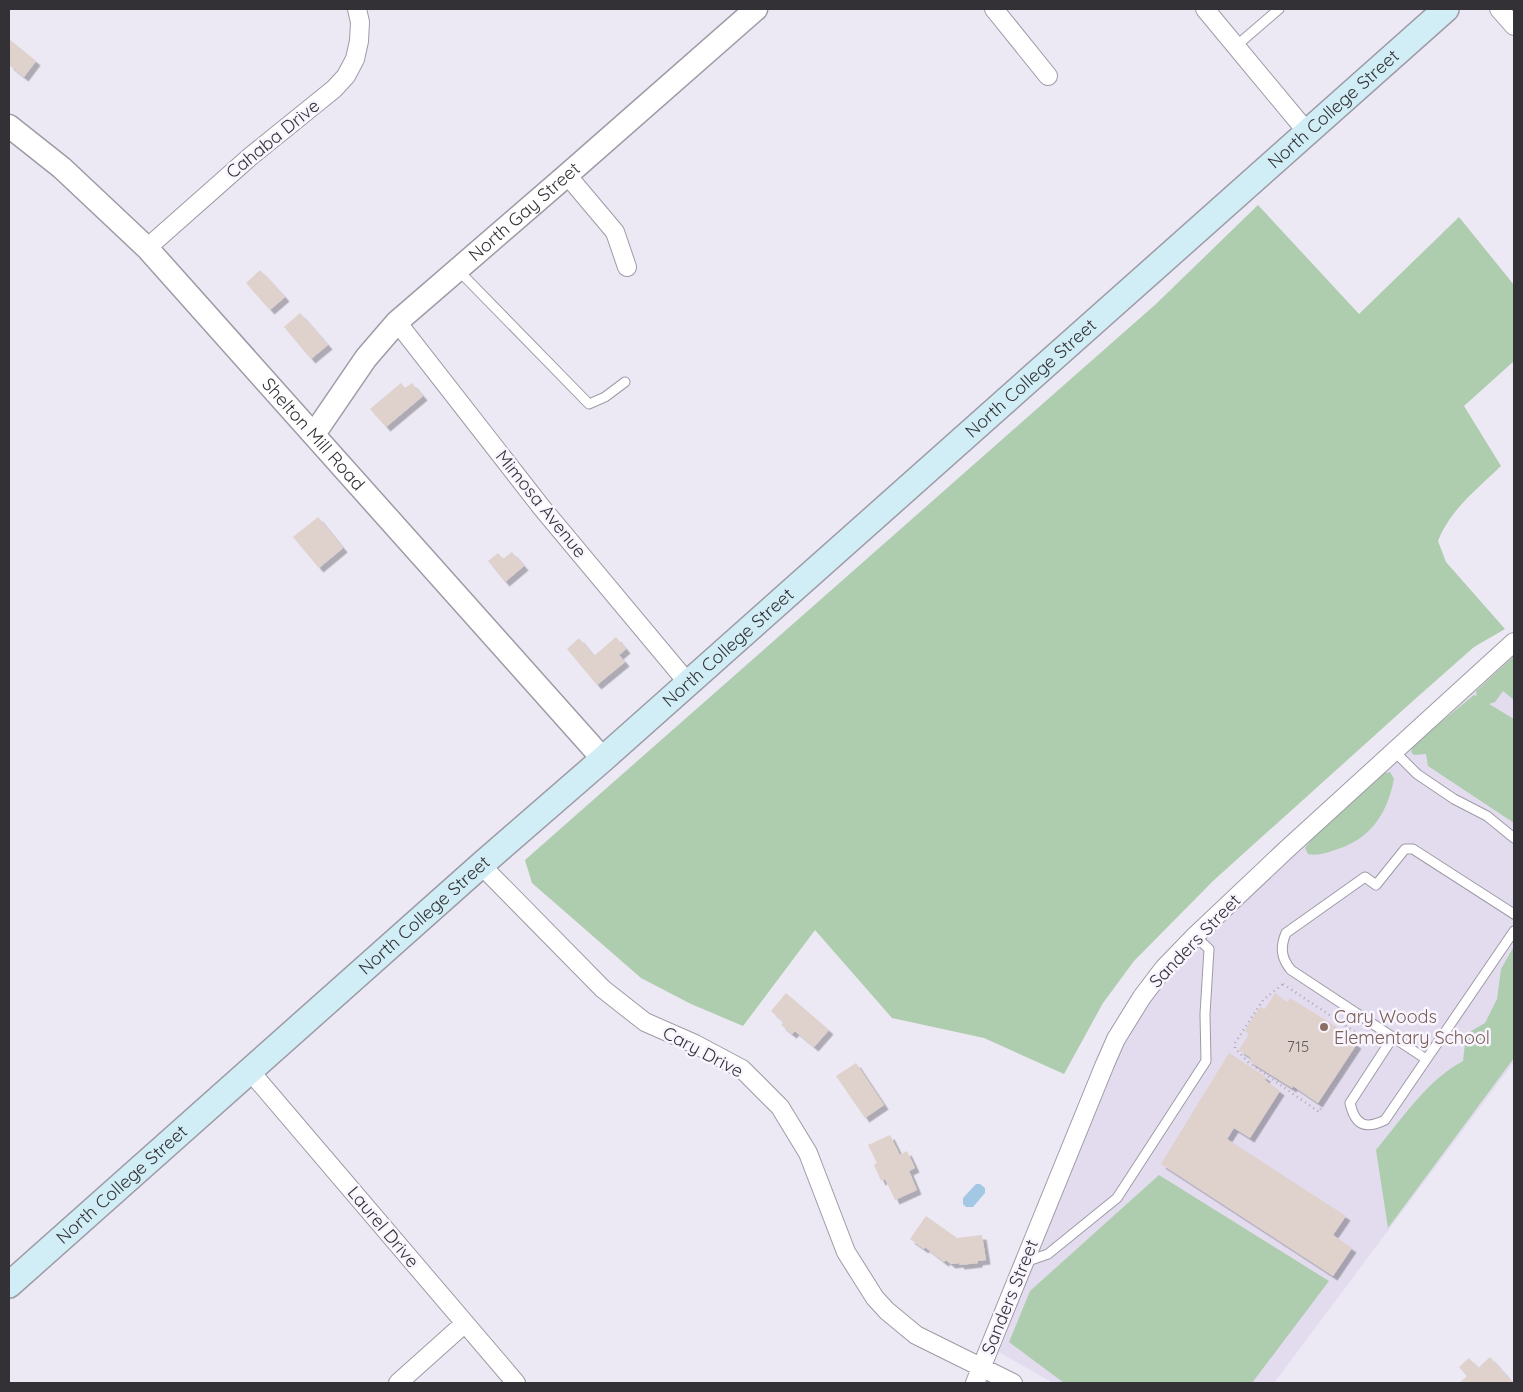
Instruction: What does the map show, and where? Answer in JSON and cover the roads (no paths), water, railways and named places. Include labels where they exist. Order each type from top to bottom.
[{"type":"main road","name":"North College Street","points":[[9,1285],[1446,9]]},
{"type":"street","name":"Cahaba Drive","points":[[147,248],[251,156],[334,89],[346,76],[354,59],[359,41],[360,22],[357,9]]},
{"type":"street","name":"North Gay Street","points":[[314,434],[366,358],[397,322],[568,175],[756,9]]},
{"type":"street","points":[[994,9],[1048,76]]},
{"type":"street","points":[[1205,9],[1307,132]]},
{"type":"street","points":[[1498,9],[1514,26]]},
{"type":"street","name":"Shelton Mill Road","points":[[9,126],[62,168],[147,248],[603,759]]},
{"type":"street","points":[[568,175],[615,232],[627,267]]},
{"type":"street","name":"Mimosa Avenue","points":[[397,322],[542,508],[688,683]]},
{"type":"street","name":"Sanders Street","points":[[978,1375],[1116,1039],[1142,998],[1164,968],[1195,936],[1514,642]]},
{"type":"street","name":"Cary Drive","points":[[481,865],[603,989],[645,1022],[695,1044],[742,1069],[780,1107],[808,1153],[846,1252],[875,1298],[887,1311],[916,1335],[978,1375],[1013,1383]]},
{"type":"street","name":"Laurel Drive","points":[[250,1071],[516,1383]]},
{"type":"street","points":[[398,1383],[465,1323]]},
{"type":"lane","points":[[1236,46],[1279,9]]},
{"type":"lane","points":[[458,270],[589,404],[605,397],[625,382]]},
{"type":"lane","points":[[1394,751],[1417,774],[1454,799],[1487,816],[1514,838]]},
{"type":"lane","points":[[1426,1059],[1290,970],[1284,962],[1282,953],[1282,942],[1286,933],[1365,877],[1376,885],[1405,849],[1413,849],[1514,914]]},
{"type":"lane","points":[[1393,1037],[1350,1103],[1355,1118],[1361,1124],[1370,1126],[1385,1120],[1514,931]]},
{"type":"lane","points":[[1024,1262],[1048,1254],[1117,1198],[1206,1061],[1205,1014],[1209,950],[1195,936]]},
{"type":"water","points":[[976,1184],[980,1184],[985,1188],[985,1193],[973,1207],[966,1207],[963,1204],[963,1198]]},
{"type":"place","name":"Cary Woods Elementary School","points":[[1324,1027]]}]
